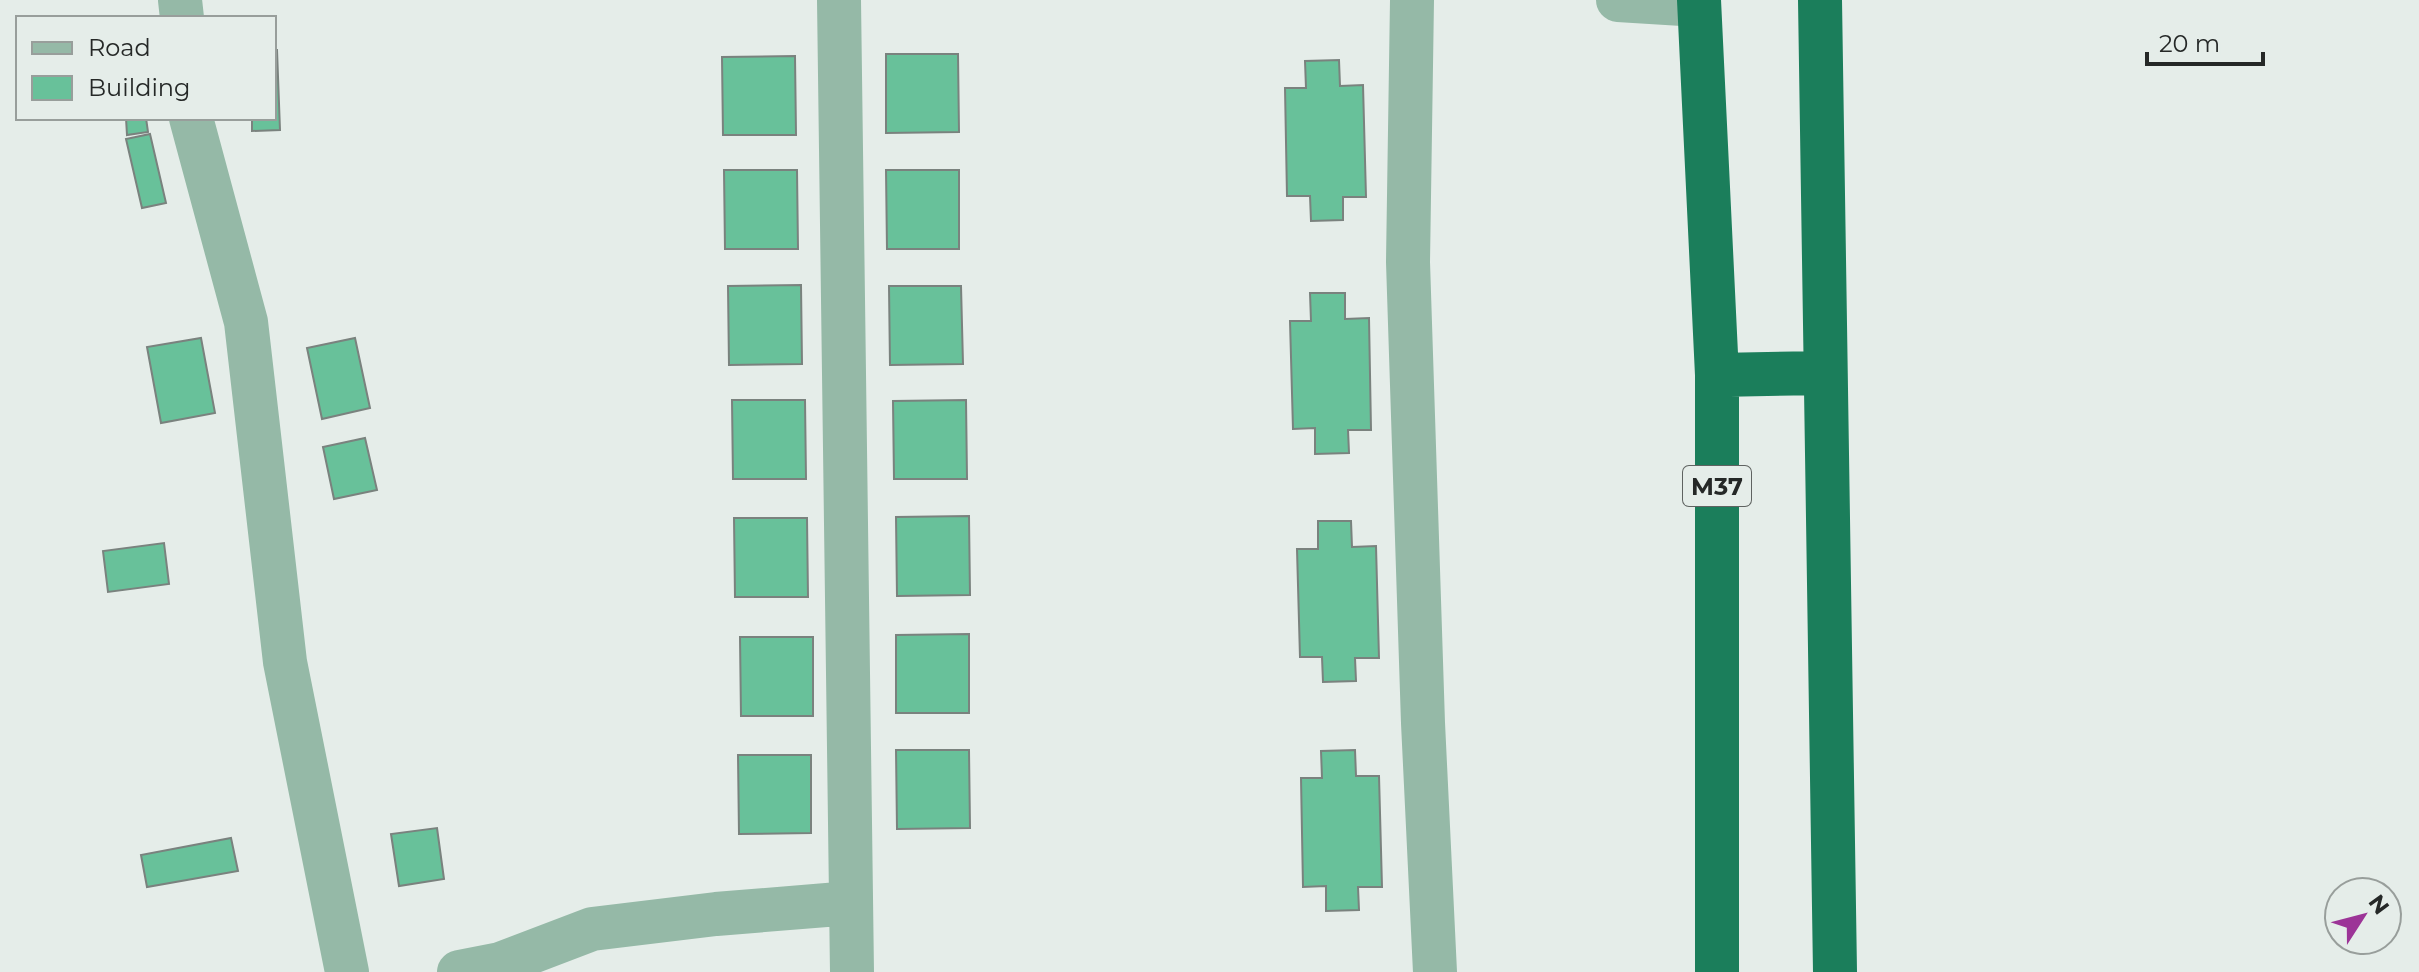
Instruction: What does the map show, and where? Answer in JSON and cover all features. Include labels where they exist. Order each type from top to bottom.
[{"type":"highway","points":[[1820,0],[1835,972]]},
{"type":"highway","name":"M37","points":[[1699,2],[1717,375],[1717,972]]},
{"type":"highway","points":[[1717,375],[1824,373]]},
{"type":"street","points":[[839,0],[852,972]]},
{"type":"street","points":[[1412,0],[1408,262],[1423,723],[1435,972]]},
{"type":"street","points":[[1618,0],[1699,2]]},
{"type":"street","points":[[192,120],[246,322],[285,662],[347,972]]},
{"type":"street","points":[[459,972],[500,964],[592,929],[716,914],[851,903]]},
{"type":"building","points":[[277,50],[280,130],[252,131],[252,120],[276,120]]},
{"type":"building","points":[[886,54],[958,54],[959,132],[886,133]]},
{"type":"building","points":[[795,56],[796,135],[723,135],[722,57]]},
{"type":"building","points":[[1339,60],[1340,86],[1363,85],[1366,197],[1343,197],[1343,220],[1311,221],[1310,196],[1287,196],[1285,88],[1306,88],[1305,61]]},
{"type":"building","points":[[126,120],[146,120],[148,132],[127,135]]},
{"type":"building","points":[[150,134],[166,203],[142,208],[126,139]]},
{"type":"building","points":[[724,170],[797,170],[798,249],[725,249]]},
{"type":"building","points":[[886,170],[959,170],[959,249],[887,249]]},
{"type":"building","points":[[801,285],[802,364],[729,365],[728,286]]},
{"type":"building","points":[[889,286],[961,286],[963,364],[890,365]]},
{"type":"building","points":[[1310,293],[1345,293],[1345,319],[1369,318],[1371,430],[1348,430],[1349,453],[1315,454],[1315,428],[1293,429],[1290,321],[1311,321]]},
{"type":"building","points":[[201,338],[215,413],[161,423],[147,347]]},
{"type":"building","points":[[355,338],[370,408],[322,419],[307,348]]},
{"type":"building","points":[[732,400],[805,400],[806,479],[733,479]]},
{"type":"building","points":[[966,400],[967,479],[894,479],[893,401]]},
{"type":"building","points":[[365,438],[377,490],[334,499],[323,447]]},
{"type":"building","points":[[969,516],[970,595],[897,596],[896,517]]},
{"type":"building","points":[[734,518],[807,518],[808,597],[735,597]]},
{"type":"building","points":[[1318,521],[1351,521],[1352,547],[1376,546],[1379,658],[1355,658],[1356,681],[1323,682],[1322,657],[1300,657],[1297,549],[1318,549]]},
{"type":"building","points":[[164,543],[169,584],[108,592],[103,551]]},
{"type":"building","points":[[969,634],[969,713],[896,713],[896,635]]},
{"type":"building","points":[[740,637],[813,637],[813,716],[741,716]]},
{"type":"building","points":[[896,750],[969,750],[970,828],[897,829]]},
{"type":"building","points":[[1355,750],[1356,776],[1379,776],[1382,887],[1358,887],[1359,910],[1326,911],[1326,886],[1303,887],[1301,778],[1322,778],[1321,751]]},
{"type":"building","points":[[738,755],[811,755],[811,833],[739,834]]},
{"type":"building","points":[[437,828],[444,879],[399,886],[391,834]]},
{"type":"building","points":[[231,838],[238,871],[147,887],[141,855]]}]
